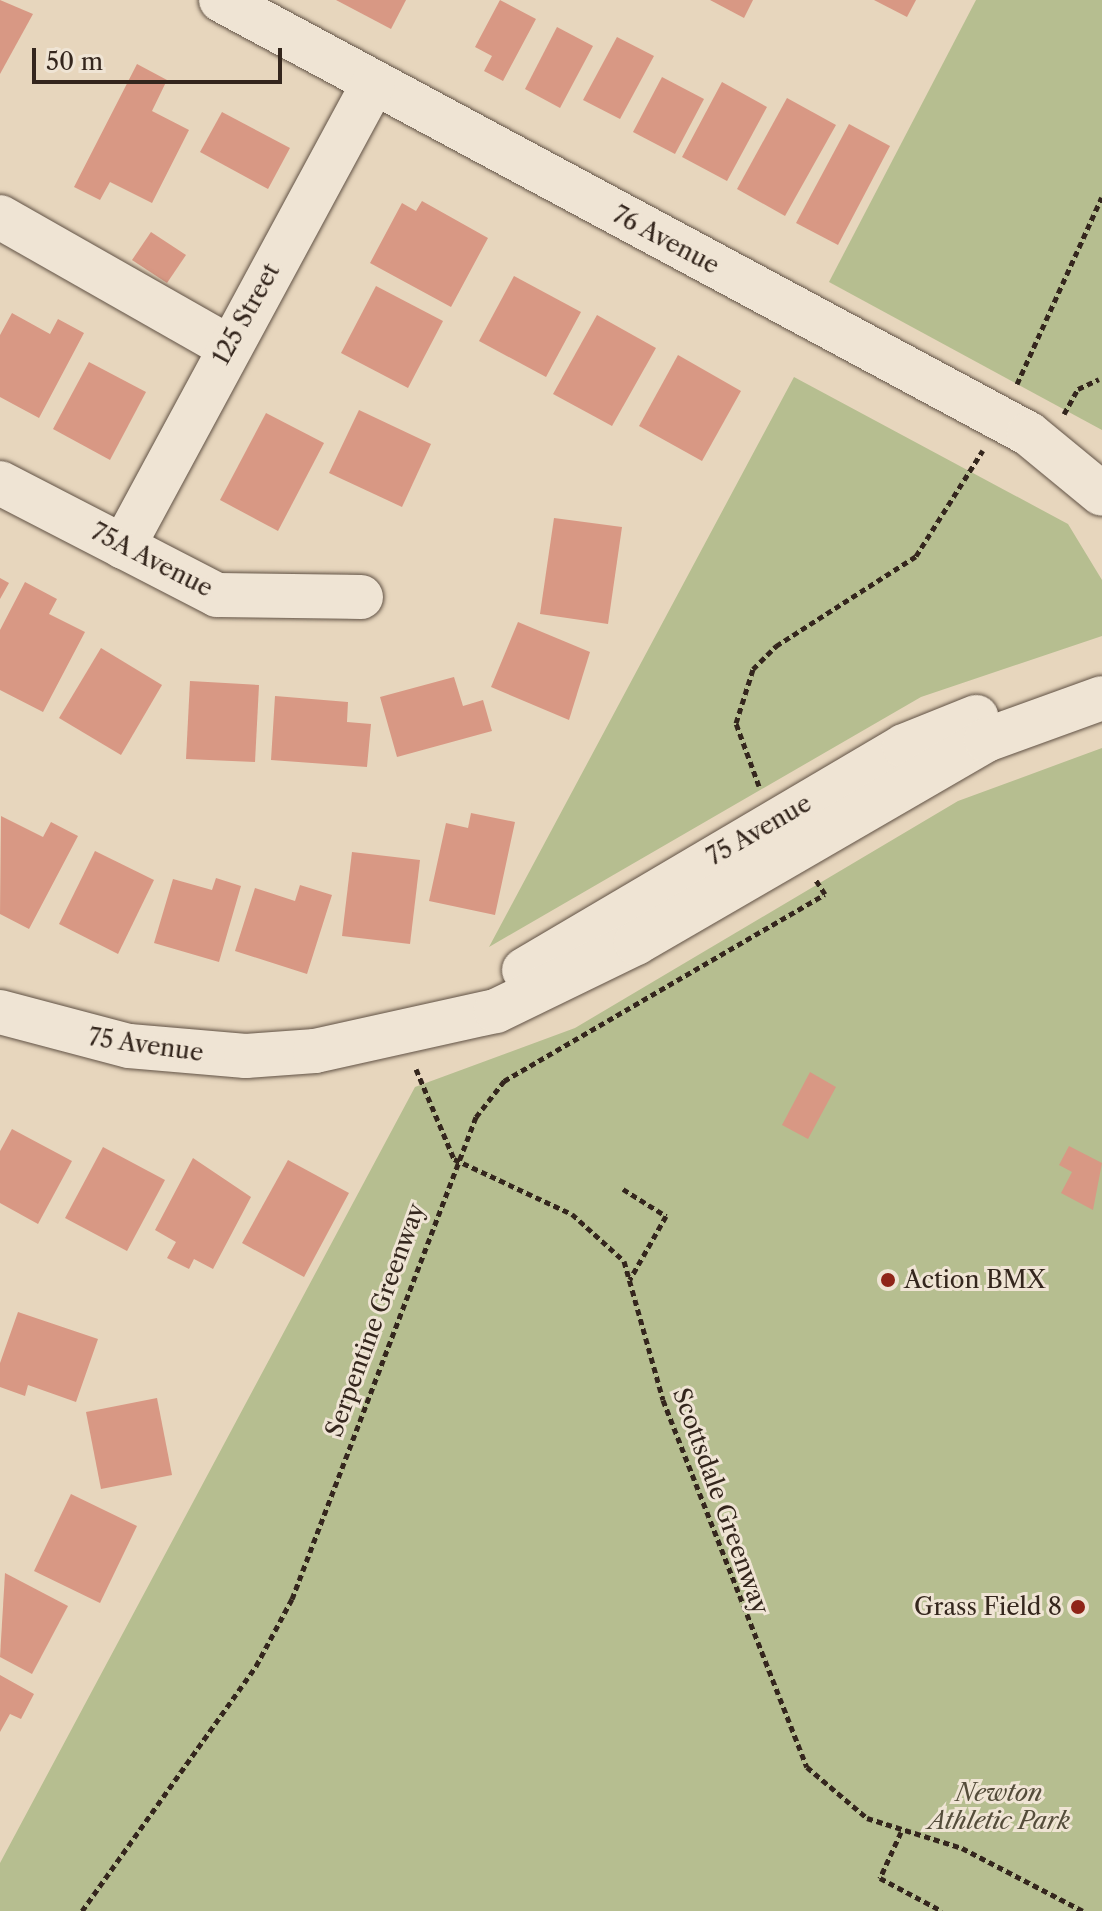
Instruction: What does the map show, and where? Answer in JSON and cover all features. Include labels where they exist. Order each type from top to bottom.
[{"type":"street","name":"76 Avenue","points":[[227,1],[373,84],[1019,429],[1069,460],[1102,494]]},
{"type":"street","name":"125 Street","points":[[123,547],[227,346],[373,84]]},
{"type":"street","points":[[0,217],[227,346]]},
{"type":"street","name":"75A Avenue","points":[[0,483],[217,595],[361,597]]},
{"type":"street","name":"75 Avenue","points":[[419,1029],[904,746],[1017,700],[1102,682]]},
{"type":"street","name":"75 Avenue","points":[[0,1012],[188,1054],[315,1051],[496,1011],[636,943],[929,769],[1038,716],[1102,698]]},
{"type":"path","points":[[1011,396],[1102,197]]},
{"type":"path","points":[[1060,422],[1078,389],[1099,379]]},
{"type":"path","points":[[764,795],[736,723],[753,669],[776,646],[916,556],[990,439]]},
{"type":"path","name":"Serpentine Greenway","points":[[82,1911],[256,1666],[292,1599],[454,1159],[504,1081],[825,894],[812,874]]},
{"type":"path","points":[[419,1029],[454,1159]]},
{"type":"path","name":"Scottsdale Greenway","points":[[454,1159],[590,1224],[616,1247],[630,1280],[663,1400],[791,1739],[828,1791],[901,1832],[962,1848],[1083,1911]]},
{"type":"path","points":[[623,1189],[666,1216],[630,1280]]},
{"type":"path","points":[[901,1832],[880,1878],[942,1911]]},
{"type":"green space","points":[[976,0],[1102,0],[1102,430],[829,282]]},
{"type":"green space","points":[[794,377],[1068,524],[1102,580],[1102,636],[921,697],[489,947]]},
{"type":"green space","name":"Newton Athletic Park","points":[[1102,748],[1102,1911],[0,1911],[0,1863],[415,1087],[575,1028],[958,801]]},
{"type":"building","points":[[0,0],[33,14],[0,74]]},
{"type":"building","points":[[336,0],[406,0],[391,29]]},
{"type":"building","points":[[500,0],[536,19],[503,81],[484,71],[492,56],[475,47]]},
{"type":"building","points":[[710,0],[753,0],[744,18]]},
{"type":"building","points":[[874,0],[916,0],[907,17]]},
{"type":"building","points":[[557,27],[593,46],[560,108],[525,89]]},
{"type":"building","points":[[617,37],[654,56],[620,119],[583,100]]},
{"type":"building","points":[[137,64],[167,80],[152,111],[189,130],[152,203],[110,182],[100,200],[74,187]]},
{"type":"building","points":[[662,77],[704,99],[675,154],[633,132]]},
{"type":"building","points":[[722,82],[767,107],[727,181],[682,157]]},
{"type":"building","points":[[787,98],[836,125],[785,216],[737,189]]},
{"type":"building","points":[[222,112],[290,148],[268,189],[200,152]]},
{"type":"building","points":[[849,124],[890,146],[838,245],[796,223]]},
{"type":"building","points":[[422,201],[488,238],[451,307],[370,263],[402,203],[416,211]]},
{"type":"building","points":[[151,232],[186,255],[167,283],[132,260]]},
{"type":"building","points":[[514,276],[581,312],[546,377],[479,341]]},
{"type":"building","points":[[376,286],[443,321],[408,388],[341,353]]},
{"type":"building","points":[[12,313],[50,334],[58,319],[84,333],[39,418],[0,397],[0,335]]},
{"type":"building","points":[[597,315],[656,348],[612,426],[553,394]]},
{"type":"building","points":[[678,355],[741,391],[702,461],[639,426]]},
{"type":"building","points":[[89,362],[146,392],[110,460],[53,429]]},
{"type":"building","points":[[359,410],[431,444],[402,507],[329,473]]},
{"type":"building","points":[[266,413],[324,443],[278,531],[220,500]]},
{"type":"building","points":[[554,518],[622,527],[608,624],[540,614]]},
{"type":"building","points":[[0,578],[9,583],[0,599]]},
{"type":"building","points":[[25,582],[57,599],[49,614],[85,632],[43,712],[0,690],[0,630]]},
{"type":"building","points":[[518,622],[590,652],[569,720],[491,687]]},
{"type":"building","points":[[101,648],[162,685],[121,755],[59,718]]},
{"type":"building","points":[[454,677],[463,706],[483,700],[492,731],[397,757],[380,697]]},
{"type":"building","points":[[190,681],[259,685],[255,762],[186,759]]},
{"type":"building","points":[[275,696],[348,702],[347,722],[371,724],[367,767],[271,760]]},
{"type":"building","points":[[471,813],[515,822],[495,915],[429,901],[446,823],[468,828]]},
{"type":"building","points":[[1,816],[43,837],[51,822],[78,836],[29,929],[0,914]]},
{"type":"building","points":[[95,851],[154,880],[118,954],[59,924]]},
{"type":"building","points":[[352,852],[420,860],[410,944],[342,936]]},
{"type":"building","points":[[216,878],[241,886],[219,962],[154,943],[173,879],[212,890]]},
{"type":"building","points":[[300,885],[332,895],[307,974],[235,951],[255,888],[295,901]]},
{"type":"building","points":[[810,1072],[836,1087],[808,1139],[782,1125]]},
{"type":"building","points":[[12,1129],[72,1161],[38,1224],[0,1203],[0,1151]]},
{"type":"building","points":[[1069,1146],[1102,1163],[1093,1210],[1061,1193],[1072,1172],[1059,1165]]},
{"type":"building","points":[[103,1147],[165,1180],[127,1251],[65,1218]]},
{"type":"building","points":[[193,1158],[251,1197],[213,1269],[194,1259],[189,1269],[167,1258],[176,1242],[155,1230]]},
{"type":"building","points":[[288,1160],[349,1193],[304,1277],[242,1243]]},
{"type":"building","points":[[18,1312],[98,1339],[76,1402],[28,1385],[25,1396],[0,1387],[0,1363]]},
{"type":"building","points":[[157,1398],[172,1475],[101,1489],[86,1412]]},
{"type":"building","points":[[71,1494],[137,1526],[100,1603],[34,1571]]},
{"type":"building","points":[[5,1573],[68,1606],[32,1674],[0,1657]]},
{"type":"building","points":[[0,1675],[34,1694],[21,1719],[10,1714],[0,1732]]},
{"type":"place","name":"Action BMX","points":[[888,1280]]},
{"type":"place","name":"Grass Field 8","points":[[1078,1607]]}]
